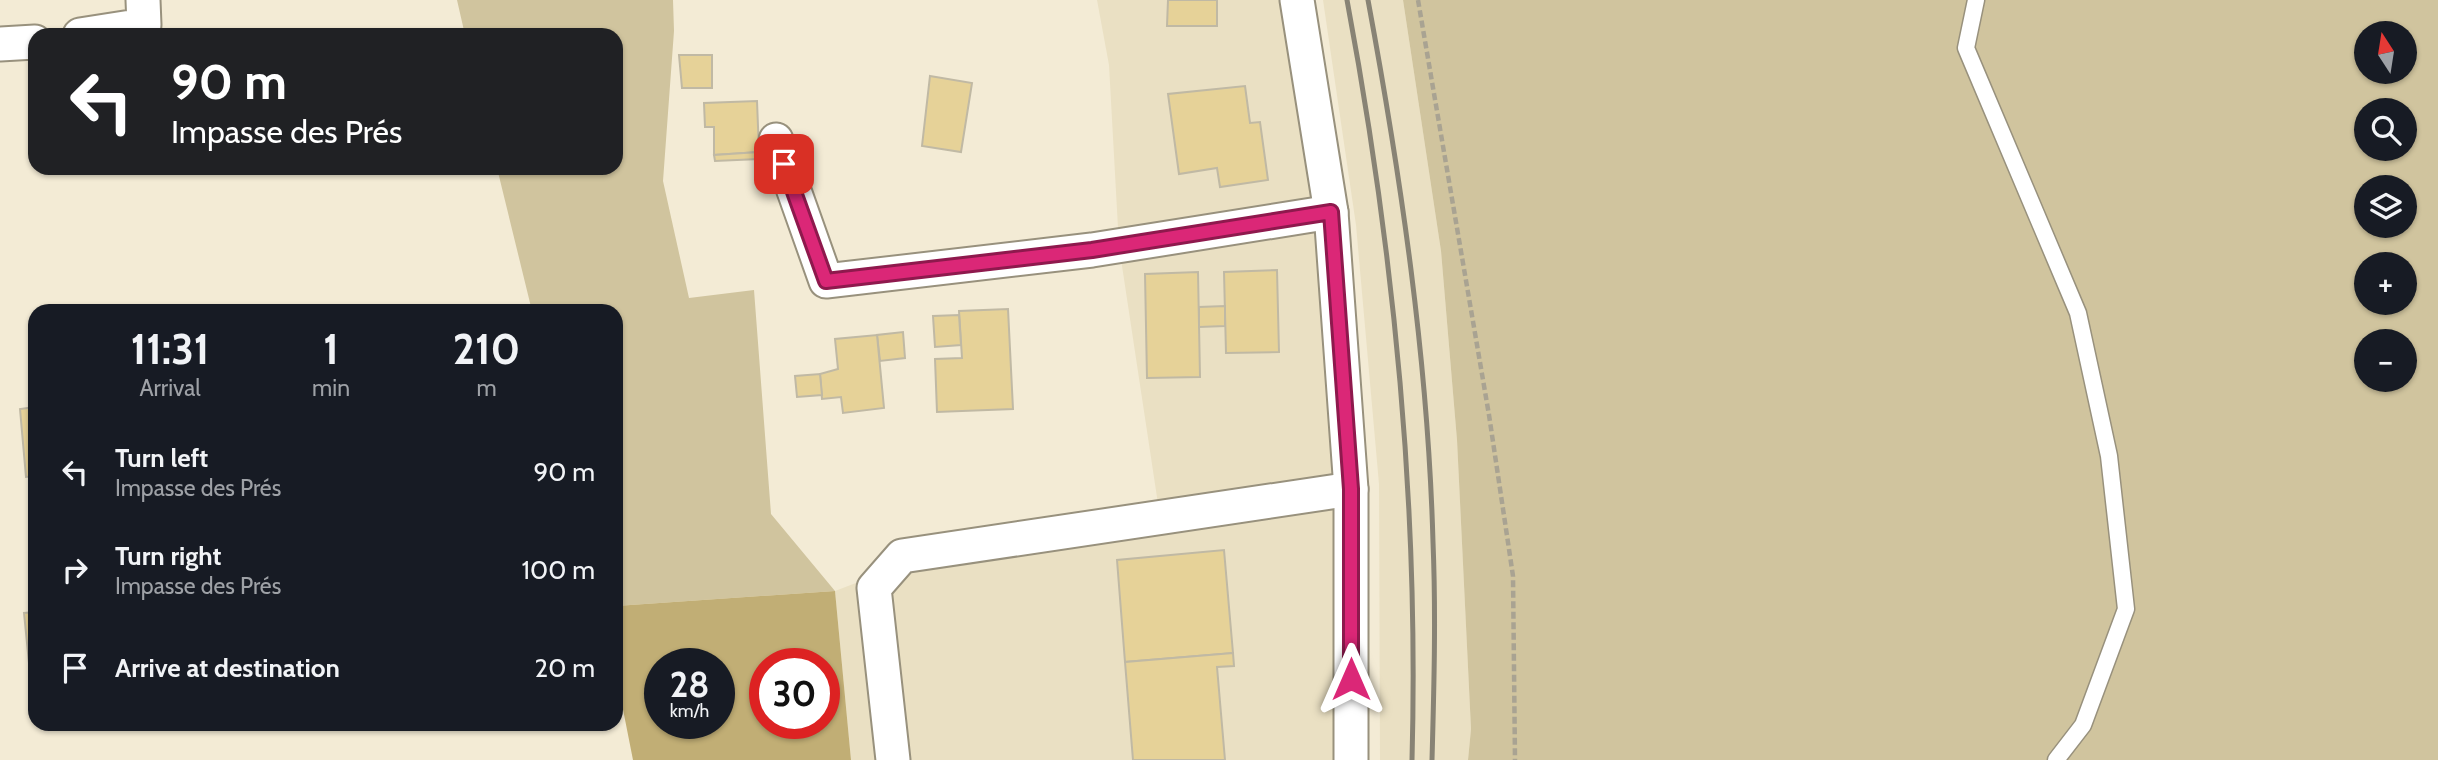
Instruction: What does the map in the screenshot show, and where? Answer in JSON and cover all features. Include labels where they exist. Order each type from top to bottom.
[{"type":"street","points":[[125,28],[144,25],[144,0]]},
{"type":"street","points":[[1297,0],[1331,212],[1351,489],[1351,760]]},
{"type":"street","points":[[0,44],[28,42]]},
{"type":"street","points":[[776,140],[826,281],[1092,250],[1331,212]]},
{"type":"street","points":[[893,760],[874,588],[902,556],[1351,489]]},
{"type":"lane","points":[[1976,0],[1966,48],[2078,313],[2109,456],[2126,609],[2083,725],[2056,760]]},
{"type":"path","points":[[1418,0],[1489,415],[1513,576],[1516,760]]},
{"type":"shaded area","points":[[457,0],[673,0],[674,31],[663,181],[689,298],[754,290],[771,514],[835,591],[623,606],[623,304],[530,304],[499,175],[623,175],[623,28],[463,28]]},
{"type":"shaded area","points":[[1097,0],[1289,0],[1351,489],[1342,760],[851,760],[835,591],[942,550],[1160,517],[1119,246],[1109,65]]},
{"type":"shaded area","points":[[1323,0],[1403,0],[1441,251],[1457,440],[1471,729],[1468,760],[1380,760],[1379,484],[1356,225]]},
{"type":"shaded area","points":[[1403,0],[2438,0],[2438,760],[1468,760],[1471,729],[1457,440],[1441,251]]},
{"type":"shaded area","points":[[835,591],[851,760],[633,760],[623,709],[623,606]]},
{"type":"building","points":[[1168,0],[1217,0],[1217,26],[1167,26]]},
{"type":"building","points":[[679,55],[712,55],[712,88],[682,88]]},
{"type":"building","points":[[930,76],[972,83],[961,152],[922,146]]},
{"type":"building","points":[[1245,86],[1250,123],[1260,122],[1268,180],[1220,187],[1217,168],[1179,174],[1168,94]]},
{"type":"building","points":[[757,101],[759,152],[714,155],[714,127],[705,127],[704,103]]},
{"type":"building","points":[[759,152],[759,159],[715,161],[714,155]]},
{"type":"building","points":[[1277,270],[1279,352],[1226,353],[1224,272]]},
{"type":"building","points":[[1198,272],[1200,377],[1147,378],[1145,274]]},
{"type":"building","points":[[1225,306],[1225,326],[1199,327],[1199,307]]},
{"type":"building","points":[[1008,309],[1013,409],[937,412],[935,359],[962,358],[959,311]]},
{"type":"building","points":[[959,315],[961,345],[935,347],[933,316]]},
{"type":"building","points":[[903,332],[905,358],[880,361],[877,335]]},
{"type":"building","points":[[877,335],[884,408],[843,413],[841,397],[822,399],[820,374],[838,369],[835,339]]},
{"type":"building","points":[[820,374],[822,395],[797,397],[795,376]]},
{"type":"building","points":[[28,408],[26,477],[20,409]]},
{"type":"building","points":[[1224,550],[1233,653],[1125,662],[1117,560]]},
{"type":"building","points":[[24,613],[28,613],[28,653]]},
{"type":"building","points":[[1233,653],[1234,666],[1217,667],[1225,760],[1133,760],[1125,662]]},
{"type":"railway","points":[[1347,0],[1378,189],[1400,378],[1411,569],[1412,760]]},
{"type":"railway","points":[[1368,0],[1402,202],[1425,406],[1434,569],[1432,760]]},
{"type":"route","points":[[784,164],[826,281],[1092,250],[1331,212],[1351,489],[1351,679]]}]
